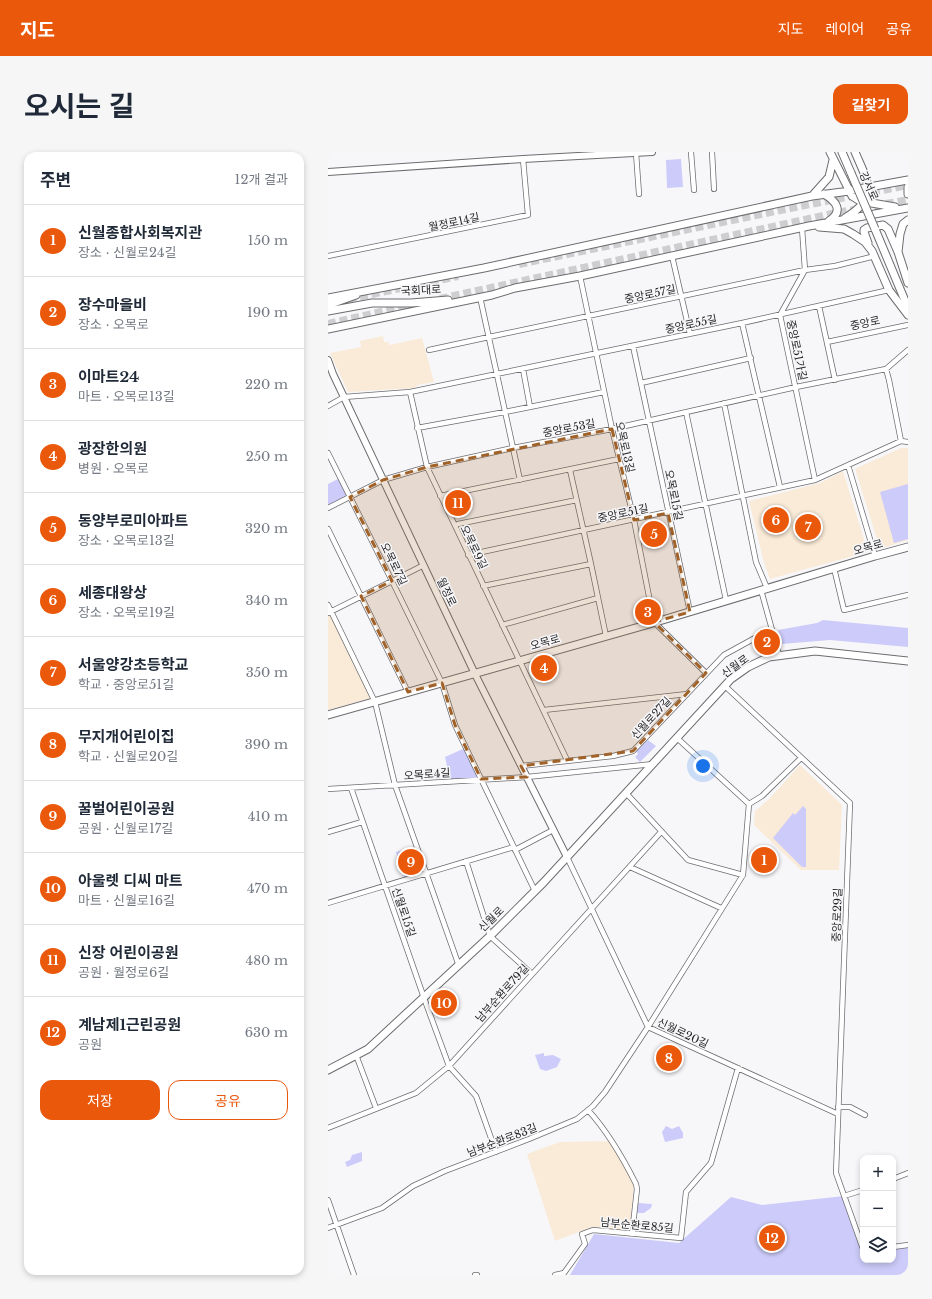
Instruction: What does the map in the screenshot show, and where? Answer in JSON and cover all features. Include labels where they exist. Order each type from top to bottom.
[{"type":"main road","points":[[830,152],[852,196],[864,202],[906,208]]},
{"type":"main road","name":"강서로","points":[[842,152],[908,308]]},
{"type":"main road","points":[[841,220],[855,212],[864,202],[868,194],[867,184],[855,152]]},
{"type":"main road","points":[[812,196],[829,177],[833,160]]},
{"type":"main road","points":[[841,176],[851,180],[856,180],[862,170]]},
{"type":"main road","points":[[328,298],[537,257],[812,196],[849,190],[867,184],[885,184],[908,180]]},
{"type":"main road","points":[[908,187],[908,194]]},
{"type":"main road","points":[[824,194],[834,201],[837,209],[834,218],[828,222]]},
{"type":"main road","points":[[328,329],[828,222],[906,208]]},
{"type":"main road","points":[[898,252],[903,224],[908,220]]},
{"type":"main road","points":[[908,283],[898,252],[888,229],[883,225],[864,230],[865,236],[889,290],[908,315]]},
{"type":"main road","points":[[805,227],[844,229],[865,242],[873,254]]},
{"type":"main road","name":"국회대로","points":[[328,311],[372,303],[449,300],[515,288]]},
{"type":"main road","points":[[328,306],[369,291]]},
{"type":"main road","name":"오목로","points":[[328,715],[690,612],[726,600],[908,547]]},
{"type":"main road","name":"신월로","points":[[328,1070],[368,1049],[459,966],[567,857],[731,679],[748,667],[769,657],[815,651],[908,661]]},
{"type":"street","points":[[328,172],[522,158],[652,152]]},
{"type":"street","points":[[692,152],[694,190]]},
{"type":"street","points":[[712,152],[714,189]]},
{"type":"street","points":[[636,153],[639,194]]},
{"type":"street","name":"월정로14길","points":[[328,256],[528,215],[522,158]]},
{"type":"street","points":[[805,227],[806,270]]},
{"type":"street","name":"중앙로57길","points":[[429,350],[489,336],[806,270],[835,266],[873,254]]},
{"type":"street","points":[[672,256],[690,334]]},
{"type":"street","name":"중앙로51가길","points":[[806,270],[780,315],[815,480]]},
{"type":"street","name":"오목로13길","points":[[580,276],[604,392],[634,520],[654,622]]},
{"type":"street","name":"중앙로55길","points":[[344,397],[410,392],[780,315],[889,290]]},
{"type":"street","points":[[480,297],[520,480]]},
{"type":"street","points":[[819,306],[835,380]]},
{"type":"street","points":[[742,323],[780,487]]},
{"type":"street","name":"중앙로","points":[[826,342],[908,325]]},
{"type":"street","name":"오목로15길","points":[[633,346],[690,612]]},
{"type":"street","name":"중앙로53길","points":[[328,508],[383,480],[426,467],[886,369],[908,350]]},
{"type":"street","points":[[641,383],[751,358]]},
{"type":"street","name":"월정로","points":[[328,360],[330,375],[344,397],[475,674],[567,857]]},
{"type":"street","points":[[522,369],[530,407]]},
{"type":"street","points":[[886,369],[901,441],[908,442]]},
{"type":"street","name":"오목로9길","points":[[410,392],[426,467],[567,760]]},
{"type":"street","points":[[418,428],[604,392]]},
{"type":"street","points":[[328,406],[344,397]]},
{"type":"street","points":[[724,404],[756,562],[764,589],[772,632],[779,655]]},
{"type":"street","points":[[686,412],[726,600]]},
{"type":"street","name":"중앙로51길","points":[[468,555],[815,480],[901,441]]},
{"type":"street","name":"오목로7길","points":[[328,453],[442,683]]},
{"type":"street","points":[[440,496],[619,459]]},
{"type":"street","points":[[848,466],[875,556]]},
{"type":"street","points":[[570,470],[592,564],[606,636]]},
{"type":"street","points":[[458,524],[577,500]]},
{"type":"street","points":[[328,529],[408,692]]},
{"type":"street","points":[[483,586],[592,564]]},
{"type":"street","points":[[330,612],[424,566]]},
{"type":"street","points":[[834,568],[844,610],[908,595]]},
{"type":"street","points":[[502,625],[598,598]]},
{"type":"street","points":[[328,605],[330,612],[375,702],[395,785],[459,966]]},
{"type":"street","points":[[654,622],[706,673]]},
{"type":"street","name":"신월로27길","points":[[521,766],[613,756],[633,751],[724,655],[755,638],[772,632]]},
{"type":"street","points":[[442,683],[455,725],[535,890]]},
{"type":"street","name":"중앙로29길","points":[[725,686],[850,804],[836,1173],[860,1241]]},
{"type":"street","points":[[544,710],[687,694]]},
{"type":"street","points":[[677,738],[749,804]]},
{"type":"street","points":[[749,804],[762,796],[801,758]]},
{"type":"street","points":[[527,777],[653,764]]},
{"type":"street","name":"오목로4길","points":[[328,789],[527,777]]},
{"type":"street","name":"신월로15길","points":[[351,788],[448,1066]]},
{"type":"street","points":[[626,794],[688,860],[743,875],[749,804]]},
{"type":"street","points":[[328,832],[362,822]]},
{"type":"street","points":[[328,902],[515,848],[553,830]]},
{"type":"street","name":"남부순환로79길","points":[[328,1128],[416,1093],[448,1066],[661,832]]},
{"type":"street","name":"신월로20길","points":[[567,857],[648,1026],[838,1114]]},
{"type":"street","points":[[466,861],[490,936],[532,974]]},
{"type":"street","points":[[630,867],[721,908]]},
{"type":"street","name":"남부순환로83길","points":[[328,1228],[382,1208],[413,1186],[445,1171],[577,1119],[588,1110],[605,1092],[743,875]]},
{"type":"street","points":[[356,1055],[376,1108]]},
{"type":"street","points":[[448,1066],[476,1096],[496,1152]]},
{"type":"street","name":"남부순환로85길","points":[[555,1275],[564,1272],[585,1244],[582,1234],[593,1230],[681,1238],[686,1192],[711,1163],[738,1068]]},
{"type":"street","points":[[838,1107],[850,1107],[865,1115]]},
{"type":"street","points":[[588,1110],[606,1132],[624,1160],[636,1184],[637,1189],[632,1234]]},
{"type":"street","points":[[896,1177],[908,1173]]},
{"type":"street","points":[[844,1196],[860,1191]]},
{"type":"street","points":[[328,1200],[354,1275]]},
{"type":"street","points":[[896,1247],[908,1245]]},
{"type":"highlighted area","points":[[612,429],[634,520],[668,513],[690,612],[654,622],[706,673],[633,751],[521,766],[527,777],[481,779],[455,725],[442,683],[408,692],[361,596],[392,581],[350,497],[383,480],[427,467]]},
{"type":"shaded area","points":[[681,159],[683,187],[667,188],[666,160]]},
{"type":"shaded area","points":[[383,336],[384,342],[388,342],[390,345],[422,338],[434,382],[418,385],[414,388],[348,392],[330,353],[361,347],[360,341]]},
{"type":"shaded area","points":[[901,448],[908,448],[908,540],[880,549],[855,469]]},
{"type":"shaded area","points":[[843,471],[868,552],[770,579],[764,563],[749,501],[820,483]]},
{"type":"shaded area","points":[[340,478],[350,497],[328,507],[328,484]]},
{"type":"shaded area","points":[[908,484],[908,539],[894,543],[880,492]]},
{"type":"shaded area","points":[[465,491],[470,511],[453,515],[443,496]]},
{"type":"shaded area","points":[[331,615],[370,698],[328,710],[328,616]]},
{"type":"shaded area","points":[[823,620],[908,628],[908,647],[830,640],[782,644],[778,630],[817,623]]},
{"type":"shaded area","points":[[648,740],[656,746],[640,762],[635,757],[638,754],[636,751]]},
{"type":"shaded area","points":[[465,748],[478,773],[476,778],[450,780],[445,757]]},
{"type":"shaded area","points":[[800,765],[842,805],[839,870],[801,870],[754,825],[755,811],[768,800]]},
{"type":"shaded area","points":[[803,806],[806,809],[806,867],[802,867],[773,838],[793,813],[795,815]]},
{"type":"shaded area","points":[[416,846],[425,873],[405,879],[396,852]]},
{"type":"shaded area","points":[[544,1053],[544,1056],[553,1055],[561,1059],[557,1067],[546,1071],[540,1069],[535,1055]]},
{"type":"shaded area","points":[[666,1126],[672,1129],[679,1126],[683,1133],[683,1138],[665,1142],[662,1132]]},
{"type":"shaded area","points":[[612,1141],[634,1183],[630,1231],[592,1227],[555,1241],[527,1154],[560,1142]]},
{"type":"shaded area","points":[[362,1152],[362,1161],[347,1167],[345,1162],[350,1160],[352,1155]]},
{"type":"shaded area","points":[[844,1196],[860,1241],[860,1263],[896,1263],[896,1247],[908,1245],[908,1275],[570,1275],[594,1234],[679,1243],[731,1197],[762,1205]]},
{"type":"shaded area","points":[[638,1203],[652,1204],[651,1208],[644,1213],[637,1213]]},
{"type":"tunnel","points":[[519,264],[908,185]]},
{"type":"tunnel","points":[[440,299],[832,214],[908,200]]},
{"type":"tunnel","points":[[348,299],[458,276]]},
{"type":"tunnel","points":[[328,324],[417,304]]},
{"type":"place","name":"신장 어린이공원","points":[[458,503]]},
{"type":"place","name":"세종대왕상","points":[[776,520]]},
{"type":"place","name":"서울양강초등학교","points":[[808,527]]},
{"type":"place","name":"동양부로미아파트","points":[[654,534]]},
{"type":"place","name":"이마트24","points":[[648,612]]},
{"type":"place","name":"장수마을비","points":[[767,642]]},
{"type":"place","name":"광장한의원","points":[[544,668]]},
{"type":"place","name":"신월종합사회복지관","points":[[764,860]]},
{"type":"place","name":"꿀벌어린이공원","points":[[411,862]]},
{"type":"place","name":"아울렛 디씨 마트","points":[[444,1003]]},
{"type":"place","name":"무지개어린이집","points":[[669,1058]]},
{"type":"place","name":"계남제1근린공원","points":[[772,1238]]}]
